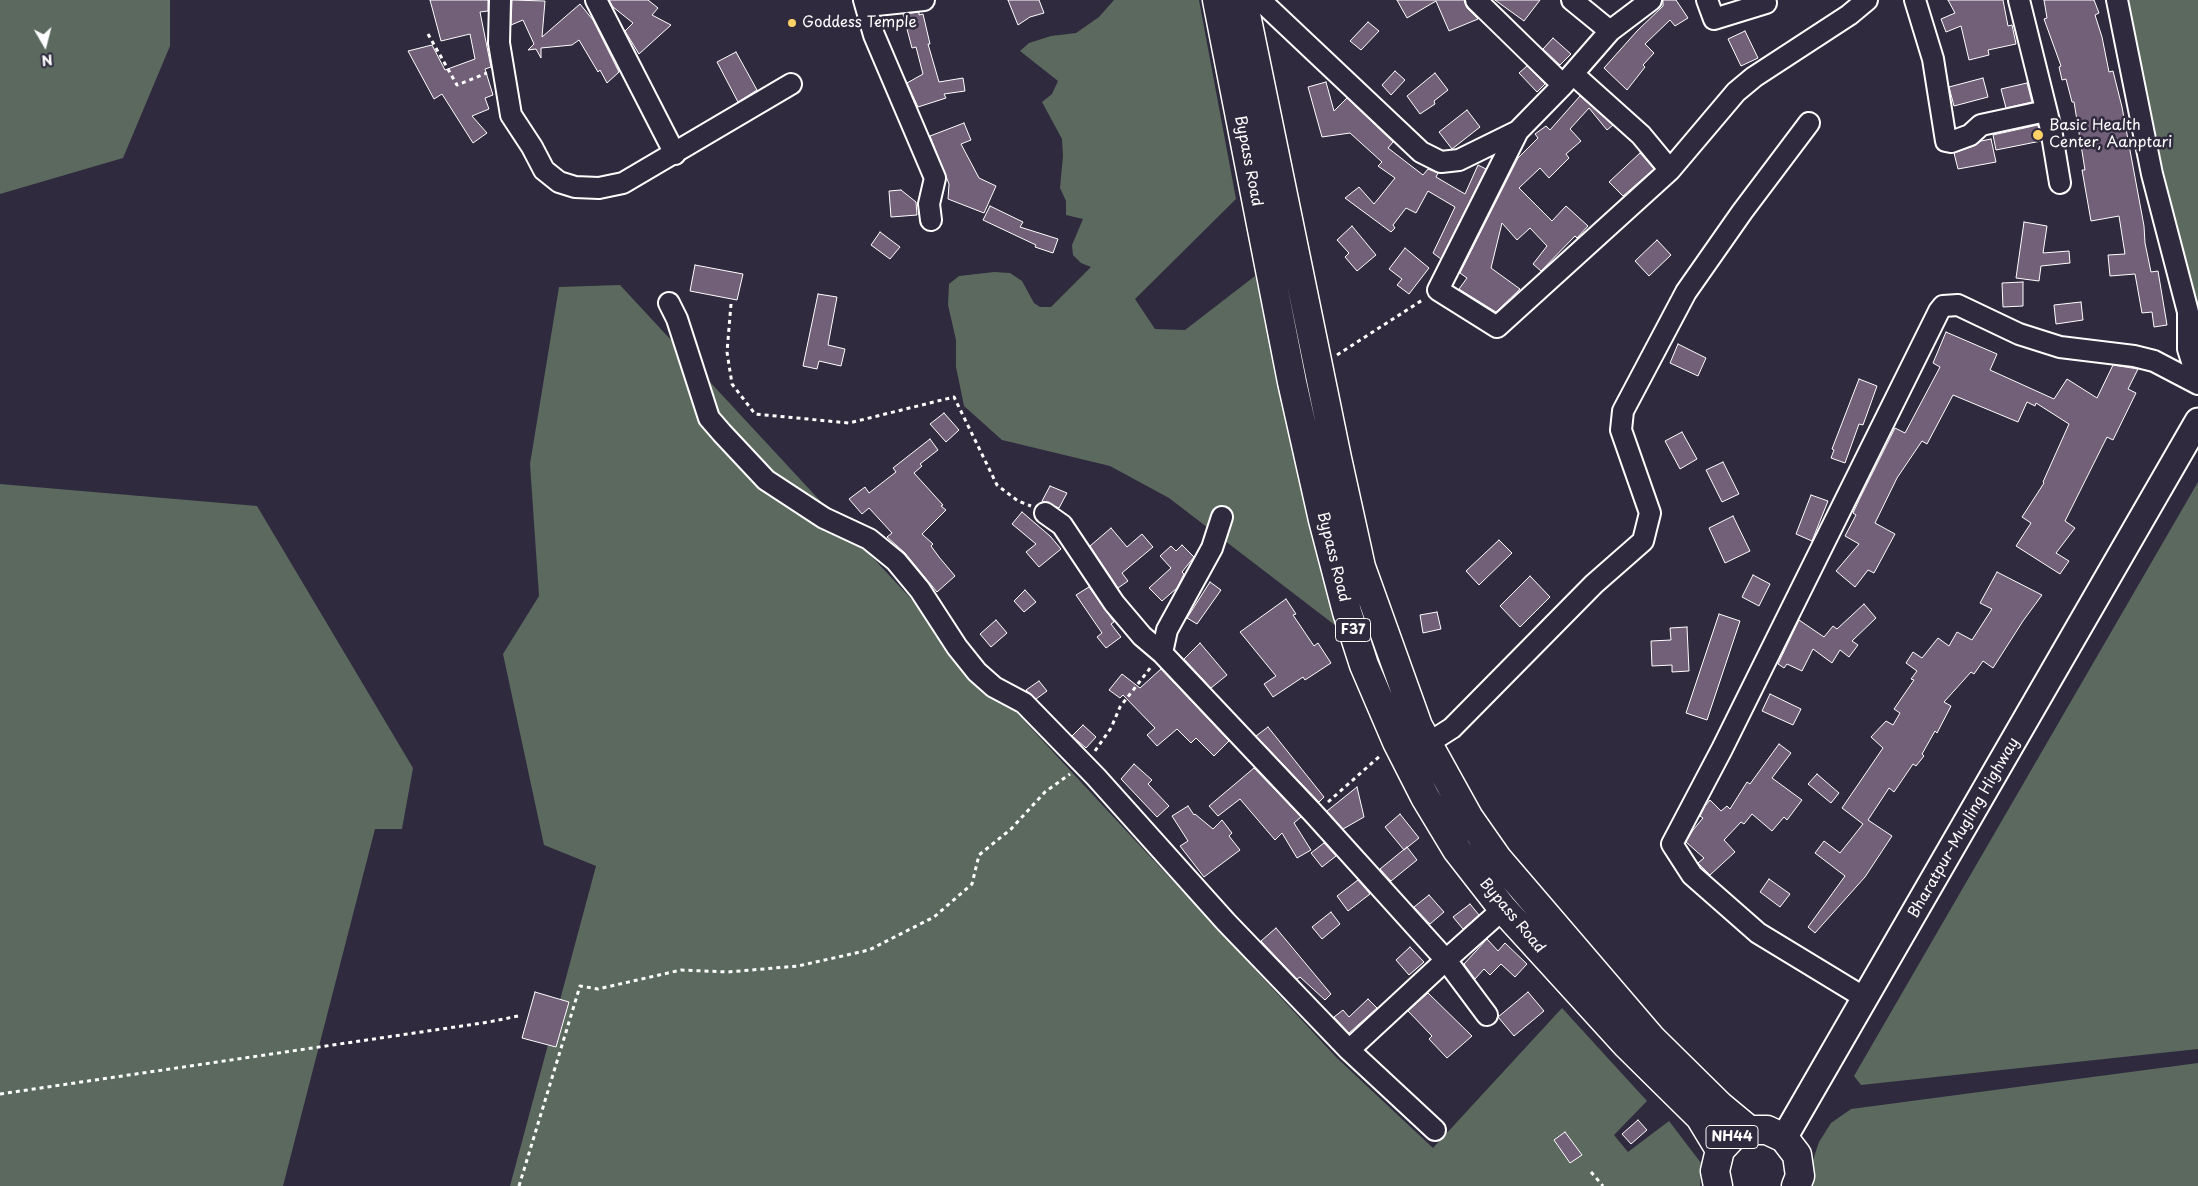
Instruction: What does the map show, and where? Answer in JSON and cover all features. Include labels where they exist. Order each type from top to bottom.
[{"type":"highway","name":"Bypass Road","points":[[1217,0],[1292,382],[1323,520],[1347,612],[1364,665],[1497,858],[1652,1039],[1720,1106],[1749,1130]]},
{"type":"highway","name":"Bypass Road","points":[[1243,0],[1362,568],[1414,737],[1426,797],[1457,850],[1503,909],[1627,1045],[1700,1117],[1720,1150]]},
{"type":"highway","name":"NH44","points":[[1718,1186],[1714,1171],[1720,1150],[1732,1136],[1749,1130],[1768,1130],[1784,1138]]},
{"type":"highway","points":[[1784,1138],[1797,1155],[1800,1176],[1796,1186]]},
{"type":"main road","name":"Bharatpur-Mugling Highway","points":[[1784,1138],[2198,422]]},
{"type":"street","points":[[500,0],[499,43],[511,115],[532,147],[544,170],[559,182],[575,187],[599,188],[623,183],[791,84]]},
{"type":"street","points":[[596,0],[675,154]]},
{"type":"street","points":[[924,0],[865,3],[874,35],[935,178],[929,204],[931,220]]},
{"type":"street","points":[[1260,0],[1421,152],[1442,162],[1459,160],[1518,131]]},
{"type":"street","points":[[1476,0],[1568,80],[1641,135],[1670,170]]},
{"type":"street","points":[[1572,0],[1610,31]]},
{"type":"street","points":[[1707,0],[1714,19],[1766,3]]},
{"type":"street","points":[[1650,1],[1610,31],[1568,80],[1518,131],[1438,290],[1497,327],[1670,170],[1736,92],[1754,77],[1849,15],[1868,0]]},
{"type":"street","points":[[1915,0],[1933,58],[1946,141],[1951,142],[1970,135],[1981,125],[2046,111]]},
{"type":"street","points":[[2019,0],[2046,111],[2060,183]]},
{"type":"street","points":[[2117,0],[2152,174],[2188,312],[2188,349],[2194,368],[2198,373]]},
{"type":"street","points":[[1414,737],[1452,728],[1594,584],[1643,541],[1650,514],[1621,430],[1622,411],[1686,292],[1742,212],[1810,124]]},
{"type":"street","points":[[669,302],[677,319],[709,418],[722,434],[766,480],[824,518],[869,540],[896,561],[920,590],[957,647],[977,672],[994,687],[1024,703],[1083,764],[1226,922],[1348,1050],[1435,1130]]},
{"type":"street","points":[[1865,998],[1758,933],[1692,876],[1672,844],[1722,749],[1939,311],[1943,306],[1958,305],[2019,334],[2060,347],[2134,356],[2154,361],[2198,384]]},
{"type":"street","points":[[1045,513],[1062,525],[1114,603],[1142,636],[1162,653],[1314,814],[1446,960],[1487,1015]]},
{"type":"street","points":[[1162,653],[1167,630],[1212,548],[1222,517]]},
{"type":"street","points":[[1348,1050],[1503,909]]},
{"type":"path","points":[[428,34],[456,85],[502,67]]},
{"type":"path","points":[[1319,366],[1438,290]]},
{"type":"path","points":[[731,304],[727,352],[732,384],[755,414],[849,423],[954,397],[997,485],[1018,500],[1045,513]]},
{"type":"path","points":[[519,1186],[580,986],[598,989],[681,970],[728,972],[798,966],[869,950],[934,917],[972,884],[979,855],[1011,829],[1045,792],[1094,754],[1111,728],[1120,708],[1162,653]]},
{"type":"path","points":[[1314,814],[1414,737]]},
{"type":"path","points":[[0,1094],[489,1022],[518,1016]]},
{"type":"path","points":[[1591,1172],[1603,1186]]},
{"type":"green space","points":[[0,0],[170,0],[170,46],[123,158],[0,194]]},
{"type":"green space","points":[[1114,0],[1199,0],[1236,199],[1135,299],[1155,329],[1185,330],[1255,276],[1340,629],[1169,498],[1110,466],[1002,440],[964,406],[956,367],[956,340],[948,305],[949,284],[959,276],[994,272],[1010,273],[1022,281],[1034,303],[1040,307],[1051,307],[1091,267],[1081,263],[1073,255],[1072,245],[1083,219],[1066,215],[1066,201],[1060,188],[1063,156],[1062,139],[1042,102],[1052,94],[1058,81],[1020,51],[1029,43],[1051,36],[1076,33],[1099,17]]},
{"type":"green space","points":[[2128,0],[2198,0],[2198,308],[2173,217]]},
{"type":"green space","points":[[620,285],[1336,1057],[1433,1148],[1562,1008],[1647,1101],[1614,1135],[1628,1152],[1669,1121],[1701,1163],[1700,1186],[510,1186],[596,866],[544,845],[503,654],[539,596],[530,464],[559,287]]},
{"type":"green space","points":[[2198,482],[2198,1049],[1861,1085],[1854,1076]]},
{"type":"green space","points":[[0,484],[257,506],[413,768],[402,829],[375,829],[283,1186],[0,1186]]},
{"type":"green space","points":[[2198,1063],[2198,1186],[1810,1186],[1812,1163],[1819,1142],[1831,1123],[1851,1109]]},
{"type":"building","points":[[430,0],[488,0],[488,11],[480,12],[491,67],[485,69],[493,95],[485,98],[489,109],[472,116],[487,133],[473,143],[442,94],[434,99],[408,51],[432,45],[445,70],[475,59],[470,34],[441,41]]},
{"type":"building","points":[[512,0],[545,1],[542,37],[580,4],[593,20],[619,72],[607,83],[600,70],[598,72],[579,40],[572,45],[541,48],[541,58],[536,49],[528,50],[534,44],[523,20],[511,25]]},
{"type":"building","points":[[609,0],[648,0],[658,8],[652,15],[671,25],[639,54],[625,31],[633,23],[613,7]]},
{"type":"building","points":[[1008,0],[1039,0],[1044,13],[1030,17],[1018,25]]},
{"type":"building","points":[[1397,0],[1464,0],[1467,8],[1478,19],[1449,31],[1436,1],[1407,18]]},
{"type":"building","points":[[1495,0],[1540,0],[1524,21]]},
{"type":"building","points":[[1663,0],[1676,0],[1688,18],[1675,26],[1670,20],[1645,44],[1654,53],[1643,65],[1645,67],[1627,90],[1604,68],[1637,31],[1663,6]]},
{"type":"building","points":[[1948,0],[2003,0],[2008,26],[2012,25],[2016,44],[1988,50],[1989,55],[1969,60],[1961,26],[1946,32],[1941,19],[1955,13]]},
{"type":"building","points":[[2044,0],[2094,0],[2099,13],[2095,15],[2102,37],[2109,72],[2113,71],[2122,107],[2151,272],[2158,271],[2167,325],[2154,327],[2152,312],[2142,313],[2135,274],[2110,276],[2108,255],[2125,254],[2119,216],[2091,221],[2082,170],[2085,170],[2074,102],[2072,102],[2066,79],[2062,80],[2059,67],[2061,66],[2044,19],[2047,18]]},
{"type":"building","points":[[919,12],[919,15],[923,14],[930,44],[928,44],[939,82],[963,78],[965,91],[944,94],[946,98],[918,107],[907,83],[923,74],[916,47],[912,48],[903,14]]},
{"type":"building","points":[[1368,22],[1379,31],[1361,50],[1350,41]]},
{"type":"building","points":[[1745,31],[1758,58],[1741,66],[1728,39]]},
{"type":"building","points":[[1553,38],[1571,54],[1560,65],[1543,49]]},
{"type":"building","points":[[736,52],[757,90],[738,102],[717,62]]},
{"type":"building","points":[[1527,66],[1545,84],[1537,92],[1519,73]]},
{"type":"building","points":[[1395,71],[1405,80],[1391,95],[1382,85]]},
{"type":"building","points":[[1435,73],[1448,90],[1434,101],[1435,104],[1420,114],[1407,96]]},
{"type":"building","points":[[1983,78],[1988,97],[1954,106],[1949,87]]},
{"type":"building","points":[[1326,82],[1334,111],[1347,98],[1393,142],[1388,148],[1423,175],[1428,169],[1438,173],[1436,177],[1465,194],[1478,165],[1486,169],[1441,259],[1433,253],[1455,207],[1428,191],[1416,213],[1406,208],[1393,225],[1395,228],[1391,232],[1345,198],[1359,187],[1374,204],[1395,178],[1378,166],[1382,162],[1350,133],[1322,137],[1308,87]]},
{"type":"building","points":[[2027,83],[2032,102],[2006,108],[2001,89]]},
{"type":"building","points":[[1580,96],[1613,125],[1607,130],[1589,108],[1570,129],[1581,141],[1566,154],[1569,158],[1549,178],[1540,168],[1519,188],[1552,221],[1566,206],[1588,226],[1577,238],[1575,236],[1541,271],[1533,264],[1547,246],[1530,228],[1517,240],[1502,223],[1491,268],[1520,289],[1496,312],[1459,289],[1467,278],[1460,273],[1518,158],[1538,138],[1535,134],[1546,126],[1550,130]]},
{"type":"building","points":[[1467,110],[1480,127],[1452,149],[1439,132]]},
{"type":"building","points":[[964,123],[971,140],[961,144],[979,178],[996,186],[984,213],[948,199],[949,184],[930,136]]},
{"type":"building","points":[[2038,125],[2041,141],[1996,150],[1993,135]]},
{"type":"building","points":[[1991,139],[1996,162],[1958,169],[1954,153],[1974,146],[1981,141]]},
{"type":"building","points":[[1640,153],[1654,169],[1623,196],[1609,182]]},
{"type":"building","points":[[901,190],[916,202],[917,215],[891,217],[889,191]]},
{"type":"building","points":[[990,206],[1023,222],[1020,227],[1058,239],[1053,253],[1035,247],[1036,245],[983,220]]},
{"type":"building","points":[[2024,222],[2047,226],[2043,253],[2069,251],[2070,263],[2041,266],[2039,281],[2016,278]]},
{"type":"building","points":[[1352,226],[1376,255],[1357,271],[1345,257],[1349,253],[1337,240]]},
{"type":"building","points":[[880,232],[900,247],[890,259],[871,245]]},
{"type":"building","points":[[1657,240],[1671,255],[1649,276],[1635,261]]},
{"type":"building","points":[[1405,248],[1429,268],[1409,294],[1397,285],[1402,279],[1389,269]]},
{"type":"building","points":[[695,265],[743,274],[737,300],[690,291]]},
{"type":"building","points":[[2023,282],[2023,306],[2003,307],[2002,283]]},
{"type":"building","points":[[818,294],[837,297],[828,345],[845,349],[841,366],[819,361],[817,369],[803,366]]},
{"type":"building","points":[[2081,302],[2083,320],[2056,324],[2054,305]]},
{"type":"building","points":[[1946,332],[1997,354],[1990,370],[2054,399],[2067,379],[2097,398],[2113,365],[2138,369],[2128,389],[2136,393],[2113,440],[2107,437],[2065,521],[2075,528],[2056,553],[2069,561],[2060,574],[2016,546],[2031,523],[2022,517],[2044,483],[2069,424],[2036,403],[2035,406],[2027,402],[2018,422],[1953,395],[1927,444],[1922,441],[1897,478],[1875,523],[1895,534],[1874,573],[1868,570],[1855,587],[1836,571],[1859,544],[1845,536],[1856,515],[1853,513],[1895,428],[1905,433],[1940,367],[1933,363]]},
{"type":"building","points":[[1678,344],[1706,358],[1698,376],[1670,363]]},
{"type":"building","points":[[1859,379],[1877,386],[1863,425],[1859,424],[1845,463],[1831,458],[1834,450],[1832,449]]},
{"type":"building","points":[[944,413],[959,430],[946,442],[930,424]]},
{"type":"building","points":[[1682,432],[1697,459],[1680,469],[1665,441]]},
{"type":"building","points":[[930,439],[938,450],[920,464],[922,466],[914,473],[946,510],[922,534],[933,544],[931,546],[955,576],[937,592],[905,553],[887,537],[892,533],[869,508],[862,514],[849,499],[865,487],[869,493],[896,472],[893,468]]},
{"type":"building","points":[[1723,462],[1739,494],[1722,502],[1706,470]]},
{"type":"building","points":[[1050,486],[1067,493],[1059,508],[1042,501]]},
{"type":"building","points":[[1811,495],[1828,501],[1812,541],[1796,534]]},
{"type":"building","points":[[1022,512],[1050,536],[1061,549],[1039,567],[1026,552],[1036,544],[1012,524]]},
{"type":"building","points":[[1733,516],[1750,551],[1725,563],[1709,528]]},
{"type":"building","points":[[1111,528],[1127,547],[1142,534],[1153,547],[1122,573],[1128,581],[1118,588],[1090,546]]},
{"type":"building","points":[[1499,540],[1512,553],[1479,585],[1466,571]]},
{"type":"building","points":[[1182,545],[1194,557],[1182,572],[1184,574],[1177,588],[1162,601],[1149,588],[1171,568],[1160,556],[1171,546],[1176,551]]},
{"type":"building","points":[[1997,572],[2042,595],[1993,668],[1983,661],[1974,674],[1971,672],[1944,702],[1951,706],[1937,733],[1935,731],[1922,754],[1924,756],[1916,766],[1913,764],[1894,792],[1889,788],[1868,820],[1892,836],[1865,877],[1815,933],[1808,927],[1845,876],[1815,853],[1824,841],[1840,853],[1863,824],[1842,808],[1883,748],[1871,737],[1886,721],[1893,725],[1900,713],[1894,709],[1914,680],[1911,679],[1917,671],[1906,663],[1913,652],[1922,658],[1938,638],[1949,646],[1957,632],[1972,640],[1992,609],[1980,603]]},
{"type":"building","points":[[1753,575],[1770,584],[1759,606],[1742,597]]},
{"type":"building","points":[[1530,576],[1550,597],[1520,627],[1500,606]]},
{"type":"building","points":[[1210,582],[1221,590],[1197,624],[1187,618]]},
{"type":"building","points":[[1089,587],[1114,622],[1111,624],[1121,637],[1106,648],[1097,637],[1102,633],[1076,595]]},
{"type":"building","points":[[1025,590],[1036,602],[1024,612],[1014,601]]},
{"type":"building","points":[[1286,599],[1296,614],[1293,615],[1314,646],[1318,643],[1331,663],[1305,680],[1303,677],[1273,697],[1264,684],[1276,676],[1240,632]]},
{"type":"building","points":[[1864,604],[1876,618],[1852,641],[1858,645],[1849,657],[1840,650],[1832,663],[1813,649],[1802,671],[1787,664],[1784,668],[1778,664],[1799,620],[1824,637],[1833,626],[1837,629]]},
{"type":"building","points":[[1437,612],[1441,629],[1423,633],[1420,615]]},
{"type":"building","points":[[1719,614],[1740,621],[1707,720],[1686,713]]},
{"type":"building","points":[[996,620],[1007,633],[991,647],[980,634]]},
{"type":"building","points":[[1687,627],[1689,671],[1672,672],[1672,665],[1652,666],[1651,641],[1671,640],[1670,628]]},
{"type":"building","points":[[1200,643],[1227,675],[1211,688],[1184,659]]},
{"type":"building","points":[[1161,669],[1229,741],[1214,756],[1196,738],[1191,743],[1177,729],[1157,746],[1147,735],[1155,728],[1123,695],[1120,698],[1109,690],[1122,674],[1140,688]]},
{"type":"building","points":[[1039,681],[1047,691],[1036,699],[1026,690]]},
{"type":"building","points":[[1770,694],[1801,709],[1793,725],[1762,711]]},
{"type":"building","points":[[1083,725],[1096,737],[1086,748],[1072,736]]},
{"type":"building","points":[[1268,727],[1324,797],[1319,802],[1256,736]]},
{"type":"building","points":[[1779,744],[1791,753],[1772,778],[1802,800],[1787,820],[1784,817],[1772,831],[1752,814],[1744,824],[1741,822],[1724,840],[1735,852],[1710,875],[1698,863],[1704,858],[1686,842],[1703,818],[1700,816],[1710,800],[1721,811],[1727,806],[1730,809],[1747,782],[1750,784]]},
{"type":"building","points":[[1134,764],[1152,780],[1148,784],[1169,806],[1157,817],[1121,779]]},
{"type":"building","points":[[1254,768],[1301,817],[1294,823],[1311,850],[1297,858],[1282,833],[1275,840],[1240,799],[1218,816],[1209,806]]},
{"type":"building","points":[[1817,774],[1839,793],[1831,803],[1808,784]]},
{"type":"building","points":[[1357,787],[1364,817],[1343,829],[1327,811]]},
{"type":"building","points":[[1188,806],[1194,815],[1213,829],[1222,820],[1232,833],[1229,836],[1240,850],[1204,877],[1180,846],[1188,841],[1172,816]]},
{"type":"building","points":[[1400,814],[1419,838],[1404,850],[1385,827]]},
{"type":"building","points":[[1324,843],[1336,856],[1322,867],[1311,853]]},
{"type":"building","points":[[1407,847],[1417,860],[1391,881],[1380,869]]},
{"type":"building","points":[[1769,879],[1790,894],[1780,907],[1760,892]]},
{"type":"building","points":[[1358,880],[1370,894],[1348,911],[1337,896]]},
{"type":"building","points":[[1429,895],[1444,912],[1430,924],[1414,907]]},
{"type":"building","points":[[1470,904],[1479,915],[1463,929],[1453,917]]},
{"type":"building","points":[[1331,912],[1340,924],[1322,939],[1312,927]]},
{"type":"building","points":[[1276,928],[1331,994],[1325,1000],[1300,977],[1297,979],[1261,941]]},
{"type":"building","points":[[1487,939],[1498,951],[1505,943],[1527,964],[1515,977],[1501,964],[1490,975],[1484,969],[1475,979],[1464,964]]},
{"type":"building","points":[[1410,947],[1424,962],[1409,975],[1396,960]]},
{"type":"building","points":[[535,992],[569,1002],[556,1047],[522,1038]]},
{"type":"building","points":[[1528,992],[1544,1011],[1514,1036],[1498,1017]]},
{"type":"building","points":[[1428,993],[1472,1036],[1447,1058],[1429,1039],[1432,1036],[1408,1011]]},
{"type":"building","points":[[1368,999],[1377,1008],[1349,1033],[1334,1017],[1343,1010],[1349,1017]]},
{"type":"building","points":[[1638,1120],[1647,1130],[1631,1144],[1622,1134]]},
{"type":"building","points":[[1565,1132],[1582,1155],[1570,1163],[1554,1140]]},
{"type":"place","name":"Goddess Temple","points":[[792,23]]},
{"type":"place","name":"Basic Health Center, Aanptari","points":[[2038,135]]}]
